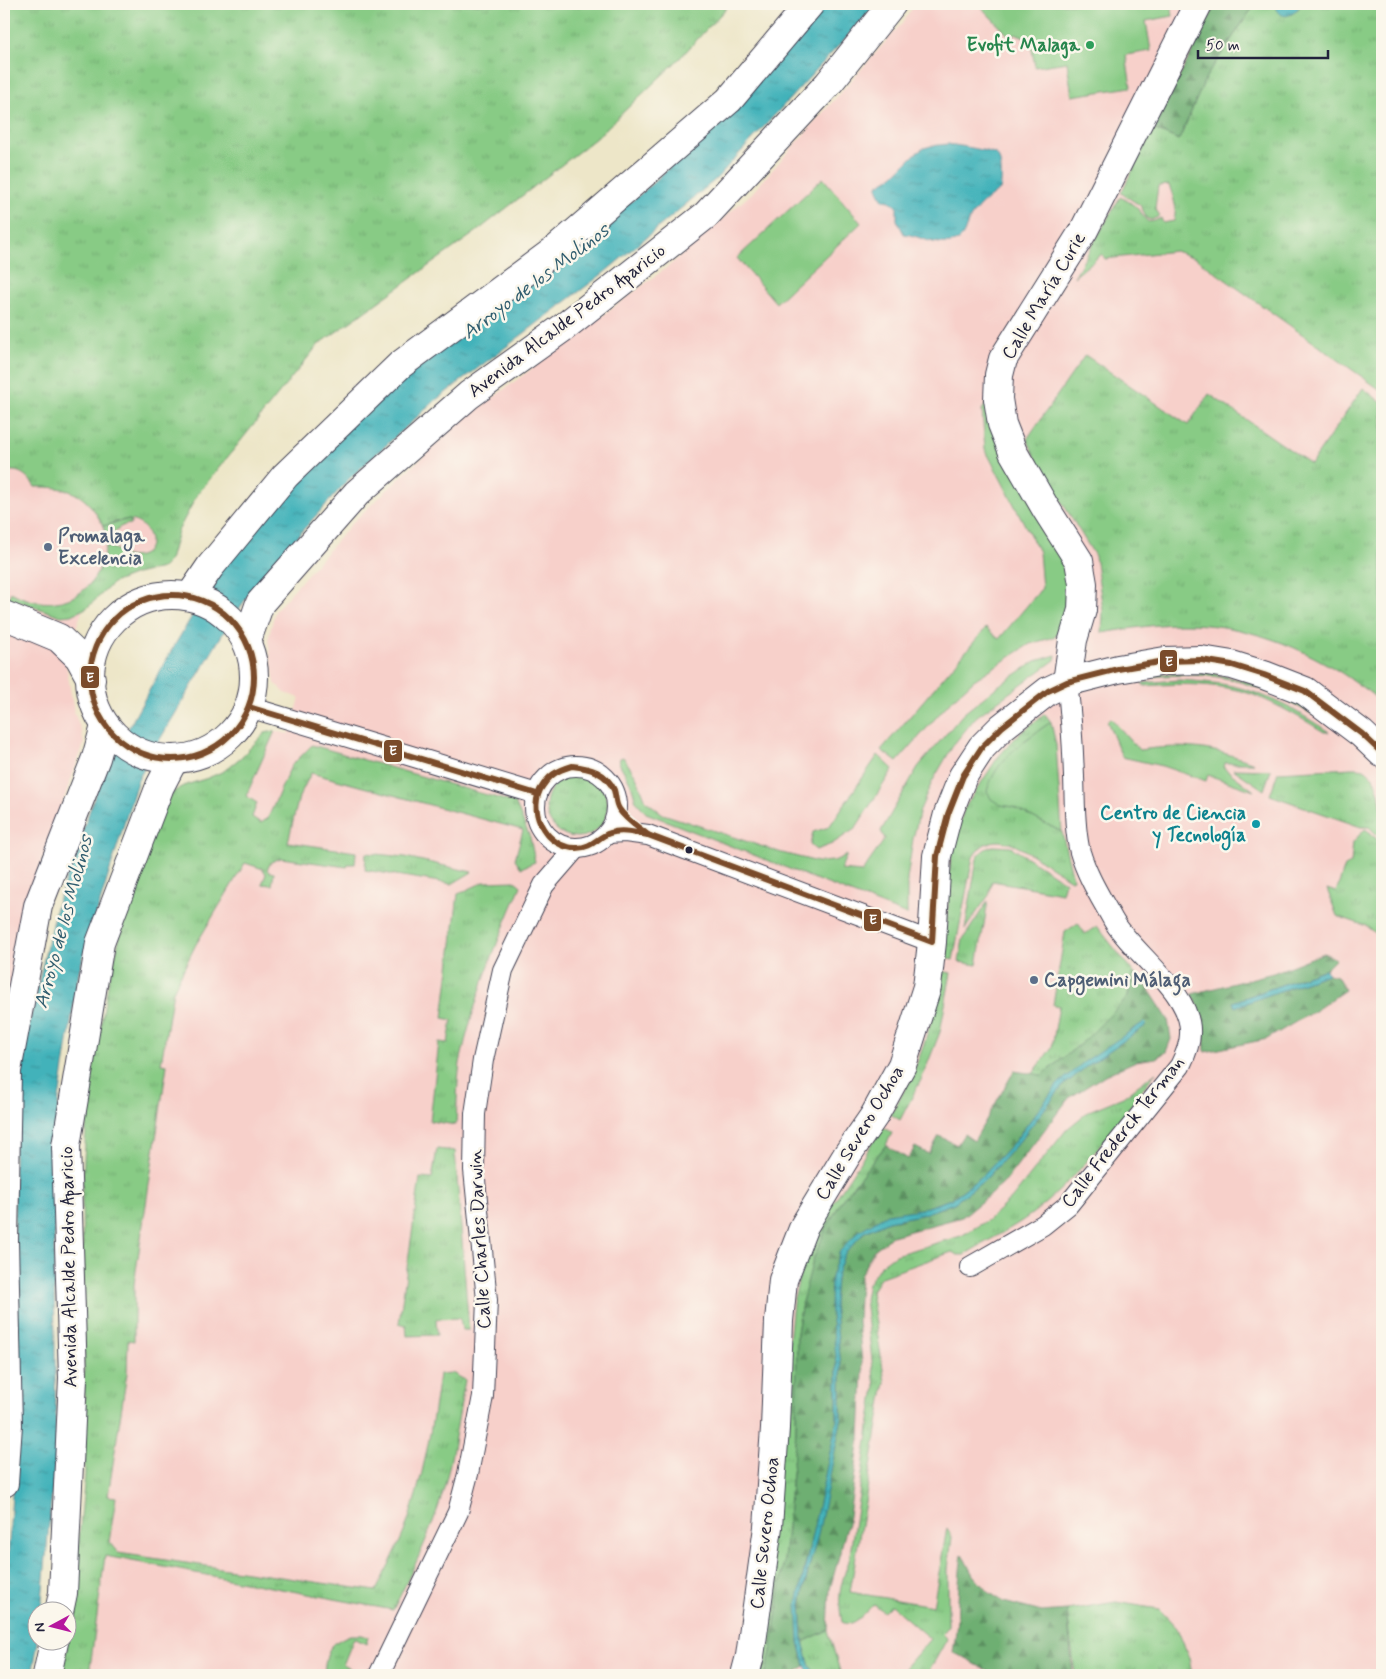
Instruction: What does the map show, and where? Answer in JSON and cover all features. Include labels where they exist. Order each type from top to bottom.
[{"type":"street","points":[[191,596],[210,567],[285,476],[392,372],[556,250],[728,100],[810,4]]},
{"type":"street","name":"Avenida Alcalde Pedro Aparicio","points":[[247,640],[260,603],[357,492],[469,395],[564,328],[706,215],[828,84],[892,4]]},
{"type":"street","name":"Calle María Curie","points":[[1067,682],[1074,640],[1082,610],[1083,584],[1079,561],[1013,452],[1002,424],[998,399],[1003,359],[1084,230],[1198,4]]},
{"type":"street","points":[[59,638],[92,634],[108,624],[125,609],[143,599],[167,595],[191,596],[213,604],[247,640],[254,664],[253,698],[238,728],[211,750],[183,760],[150,757],[128,747],[105,726],[95,705],[91,679],[94,651],[108,624]]},
{"type":"street","points":[[4,615],[59,638],[80,657],[91,679]]},
{"type":"street","name":"Calle Severo Ochoa","points":[[745,1675],[750,1656],[768,1527],[775,1428],[779,1321],[783,1280],[804,1226],[847,1155],[874,1116],[902,1065],[926,986],[932,942],[937,856],[948,814],[963,776],[982,748],[1002,727],[1048,691],[1067,682],[1118,669],[1165,661],[1201,660],[1232,665],[1264,675],[1305,692],[1362,734],[1382,753]]},
{"type":"street","name":"Calle Frederck Terman","points":[[970,1267],[1043,1225],[1068,1205],[1180,1066],[1187,1051],[1190,1033],[1186,1013],[1175,992],[1117,926],[1090,877],[1080,852],[1067,682]]},
{"type":"street","points":[[249,706],[537,794]]},
{"type":"street","points":[[4,1483],[8,1425],[4,1241],[7,1071],[38,906],[96,758],[105,726]]},
{"type":"street","name":"Avenida Alcalde Pedro Aparicio","points":[[61,1602],[72,1378],[66,1146],[100,943],[160,786],[174,759]]},
{"type":"street","points":[[574,765],[590,768],[604,776],[614,790],[617,806],[614,822],[608,833],[599,841],[588,846],[576,848],[564,846],[550,838],[540,826],[535,810],[537,794],[545,780],[558,770],[574,765]]},
{"type":"street","points":[[617,806],[626,817],[648,835]]},
{"type":"street","points":[[608,833],[624,832],[648,835],[932,942]]},
{"type":"street","name":"Calle Charles Darwin","points":[[544,885],[550,838]]},
{"type":"street","name":"Calle Charles Darwin","points":[[379,1675],[458,1512],[468,1474],[483,1396],[487,1300],[474,1170],[475,1114],[483,1060],[503,970],[544,885],[576,848]]},
{"type":"street","points":[[47,1675],[52,1652]]},
{"type":"shaded area","points":[[915,4],[1382,4],[1382,1675],[73,1675],[76,1652],[78,1652],[78,1630],[141,1067],[246,796],[275,731],[289,734],[300,698],[285,693],[275,683],[268,640],[275,611],[354,521],[458,424],[670,265],[752,193],[903,22]]},
{"type":"shaded area","points":[[4,462],[177,535],[170,560],[162,568],[136,574],[113,583],[88,607],[83,609],[65,657],[74,712],[84,744],[47,845],[17,954],[4,1036]]},
{"type":"green space","points":[[4,4],[730,4],[679,59],[596,138],[476,232],[318,345],[197,495],[178,531],[170,560],[162,568],[136,574],[113,583],[88,607],[72,615],[61,616],[8,598],[11,592],[37,602],[63,601],[75,596],[94,578],[102,563],[106,546],[116,549],[125,556],[137,556],[145,553],[149,547],[150,540],[143,526],[136,522],[123,520],[103,526],[91,506],[84,499],[68,490],[35,487],[22,473],[14,471],[4,472]]},
{"type":"green space","name":"Evofit Malaga","points":[[978,4],[1171,4],[1173,16],[1146,21],[1151,51],[1126,55],[1131,87],[1072,96],[1067,62],[1035,67],[1030,39],[1017,34],[1010,37]]},
{"type":"green space","points":[[1216,4],[1255,4],[1206,77],[1179,140],[1153,129]]},
{"type":"green space","points":[[1255,4],[1275,4],[1281,12],[1288,15],[1298,9],[1301,4],[1382,4],[1382,391],[1195,258],[1175,251],[1105,259],[1102,254],[1074,277],[1120,197],[1136,207],[1149,222],[1161,218],[1163,223],[1174,221],[1174,203],[1169,185],[1158,186],[1155,208],[1160,216],[1151,220],[1146,218],[1141,206],[1121,193],[1153,129],[1179,140],[1206,77]]},
{"type":"green space","points":[[823,178],[861,223],[776,303],[737,258]]},
{"type":"green space","points":[[1085,355],[1188,425],[1209,394],[1311,464],[1363,388],[1382,403],[1382,704],[1352,680],[1313,657],[1292,647],[1249,632],[1204,625],[1171,624],[1102,633],[1103,610],[1095,556],[1039,465],[1027,439]]},
{"type":"green space","points":[[988,401],[1070,564],[1075,586],[1067,631],[1030,644],[974,680],[948,704],[897,762],[881,750],[986,628],[999,639],[1042,588],[1039,552],[985,449],[982,410]]},
{"type":"green space","points":[[126,520],[131,521],[131,524],[122,526],[112,536],[106,537],[103,526]]},
{"type":"green space","points":[[1056,655],[1055,660],[976,717],[954,744],[932,782],[920,810],[913,839],[907,879],[907,915],[646,813],[636,801],[631,784],[619,763],[620,758],[623,757],[636,776],[646,801],[663,814],[782,853],[818,862],[834,861],[847,855],[840,870],[862,872],[885,839],[881,831],[918,767],[963,714],[998,686],[1036,661]]},
{"type":"green space","points":[[1212,673],[1249,682],[1297,702],[1332,726],[1274,695],[1243,683],[1211,676],[1141,677],[1143,674]]},
{"type":"green space","points":[[1179,680],[1221,684],[1250,691],[1278,702],[1329,732],[1324,732],[1276,705],[1246,692],[1203,685],[1173,684],[1145,686],[1141,683]]},
{"type":"green space","points":[[1045,714],[1051,722],[1024,741],[1001,805],[1013,807],[1062,832],[1073,879],[1071,880],[1012,844],[995,841],[987,843],[973,857],[953,960],[943,958],[943,956],[947,956],[947,948],[944,947],[948,908],[948,880],[952,851],[964,809],[998,757],[1019,734]]},
{"type":"green space","points":[[1111,718],[1139,750],[1170,747],[1197,748],[1224,753],[1254,763],[1225,763],[1224,768],[1254,791],[1208,775],[1206,781],[1162,766],[1122,757],[1107,721]]},
{"type":"green space","points":[[1051,722],[1056,745],[1062,832],[1013,807],[1001,805],[991,799],[987,791],[997,769],[1004,760],[1022,743]]},
{"type":"green space","points":[[275,731],[246,796],[257,803],[252,817],[261,823],[268,818],[291,766],[312,745],[515,803],[530,837],[535,862],[521,868],[515,859],[523,830],[311,773],[299,797],[288,842],[356,852],[355,864],[348,864],[347,867],[281,858],[271,862],[267,870],[274,873],[272,885],[262,884],[266,874],[263,869],[245,863],[195,946],[173,991],[161,1064],[167,1065],[134,1284],[134,1341],[128,1340],[127,1373],[108,1496],[116,1497],[109,1542],[118,1553],[376,1591],[411,1513],[422,1474],[439,1374],[452,1373],[465,1380],[447,1477],[428,1534],[393,1610],[105,1556],[89,1675],[63,1675],[66,1652],[78,1652],[78,1602],[73,1602],[85,1474],[82,1191],[88,1098],[108,985],[128,904],[160,812],[173,792],[186,785],[224,771],[265,733]]},
{"type":"green space","points":[[878,755],[893,769],[855,829],[832,844],[816,850],[810,845],[813,832],[829,827]]},
{"type":"green space","points":[[1233,769],[1271,770],[1264,790]]},
{"type":"green space","points":[[1364,769],[1371,774],[1375,782],[1380,801],[1382,840],[1369,827],[1361,827],[1270,795],[1278,772]]},
{"type":"green space","points":[[577,775],[594,780],[599,784],[603,789],[608,806],[603,823],[599,828],[594,832],[577,837],[560,832],[555,828],[551,823],[546,806],[551,789],[555,784],[560,780]]},
{"type":"green space","points":[[1365,829],[1382,845],[1382,939],[1366,926],[1337,916],[1327,889],[1336,892],[1345,866],[1351,863],[1353,842]]},
{"type":"green space","points":[[993,846],[1011,847],[1065,882],[1062,893],[992,881],[989,895],[965,929],[977,859],[983,851]]},
{"type":"green space","points":[[366,853],[405,857],[472,872],[452,884],[365,870]]},
{"type":"green space","points":[[515,881],[521,886],[486,973],[465,1040],[459,1071],[456,1125],[430,1121],[439,1042],[448,1043],[452,1020],[443,1018],[458,894],[484,882]]},
{"type":"green space","points":[[988,901],[977,965],[959,962],[963,939]]},
{"type":"green space","points":[[1078,923],[1085,934],[1097,926],[1133,972],[1128,997],[1084,1041],[1042,1075],[1032,1075],[1052,1047],[1059,1006],[1053,1005],[1065,932]]},
{"type":"green space","points":[[1324,953],[1336,959],[1326,969],[1233,1002],[1235,1007],[1328,974],[1337,976],[1345,990],[1316,1010],[1267,1039],[1205,1052],[1204,1029],[1192,994],[1273,973]]},
{"type":"green space","points":[[942,971],[951,973],[940,1032],[922,1078],[900,1120],[890,1114],[909,1081],[924,1046]]},
{"type":"green space","points":[[1133,972],[1146,985],[1168,1019],[1171,1039],[1166,1052],[1156,1058],[1136,1061],[1105,1075],[1069,1098],[1002,1185],[962,1217],[892,1236],[873,1251],[860,1276],[858,1321],[863,1372],[860,1438],[848,1523],[830,1589],[828,1630],[803,1642],[801,1609],[799,1642],[805,1666],[797,1671],[797,1675],[765,1675],[771,1652],[784,1560],[796,1431],[797,1333],[802,1302],[813,1260],[826,1228],[844,1197],[886,1145],[908,1159],[915,1147],[929,1154],[939,1136],[957,1145],[964,1134],[974,1141],[1014,1071],[1042,1075],[1084,1041],[1128,997]],"holes":[[[1144,1022],[1146,1025],[1087,1066],[1062,1087],[1018,1143],[985,1180],[954,1203],[921,1215],[888,1221],[864,1232],[887,1215],[921,1209],[951,1199],[981,1177],[1014,1142],[1058,1084]],[[862,1234],[844,1255],[836,1278],[834,1305],[841,1365],[841,1421],[802,1600],[804,1569],[837,1420],[837,1365],[831,1277],[840,1251]]]},
{"type":"green space","points":[[1156,1072],[1114,1129],[1084,1165],[1033,1213],[964,1255],[952,1252],[881,1277],[871,1292],[885,1382],[850,1592],[933,1606],[947,1528],[952,1537],[948,1569],[948,1627],[942,1634],[947,1639],[927,1675],[899,1675],[930,1639],[891,1605],[884,1612],[874,1604],[860,1618],[846,1624],[842,1622],[840,1605],[842,1584],[849,1561],[875,1387],[865,1299],[868,1284],[880,1266],[895,1255],[961,1236],[988,1220],[1012,1198],[1067,1129],[1089,1111],[1123,1097]]},
{"type":"green space","points":[[883,1127],[892,1133],[886,1145],[844,1197],[826,1228],[802,1302],[797,1333],[796,1431],[784,1560],[771,1652],[765,1675],[755,1675],[793,1302],[804,1260],[819,1224]]},
{"type":"green space","points":[[437,1149],[455,1151],[469,1330],[462,1330],[460,1318],[436,1319],[437,1335],[407,1336],[406,1325],[399,1323],[420,1178],[432,1179]]},
{"type":"green space","points":[[962,1554],[973,1575],[987,1591],[1004,1602],[1042,1612],[1067,1610],[1073,1675],[995,1675],[953,1652]]},
{"type":"green space","points":[[1116,1602],[1159,1609],[1177,1628],[1189,1658],[1192,1675],[1075,1675],[1067,1610]]},
{"type":"green space","points":[[828,1630],[841,1675],[816,1675],[810,1666],[803,1642]]},
{"type":"green space","points":[[350,1635],[368,1637],[366,1644],[354,1638],[343,1665],[353,1670],[351,1675],[324,1675],[329,1650],[342,1638]]},
{"type":"water","name":"Arroyo de los Molinos","points":[[825,4],[877,4],[716,179],[605,272],[436,400],[349,479],[259,579],[222,635],[137,782],[79,971],[58,1105],[54,1259],[56,1448],[42,1602],[28,1602],[28,1652],[36,1652],[32,1675],[4,1675],[4,1591],[12,1494],[15,1374],[14,1129],[25,1041],[56,907],[101,778],[167,658],[232,549],[358,414],[642,193],[740,101]]},
{"type":"water","points":[[1275,4],[1301,4],[1294,12],[1287,16],[1277,10]]},
{"type":"water","points":[[948,144],[982,150],[997,155],[1001,166],[1000,190],[975,211],[961,238],[957,241],[937,243],[904,234],[897,220],[897,207],[890,201],[883,200],[878,190],[878,185],[893,176],[915,154],[924,148]]},
{"type":"water","points":[[1326,969],[1328,974],[1235,1007],[1233,1002]]},
{"type":"water","points":[[1144,1022],[1147,1025],[1087,1066],[1062,1087],[1018,1143],[985,1180],[954,1203],[921,1215],[888,1221],[863,1233],[844,1255],[836,1278],[834,1305],[841,1365],[841,1421],[818,1535],[801,1604],[803,1642],[810,1666],[816,1675],[810,1675],[805,1666],[799,1642],[797,1604],[837,1420],[837,1365],[830,1305],[831,1277],[840,1251],[859,1231],[887,1214],[921,1209],[951,1199],[981,1177],[1014,1142],[1058,1084],[1084,1062]]},
{"type":"transit line","name":"E","points":[[164,595],[180,595],[203,601],[218,609],[230,619],[240,631],[248,646],[254,669],[254,677],[254,685],[248,708],[240,723],[230,735],[218,745],[203,753],[180,759],[164,759],[141,753],[126,745],[104,723],[94,701],[90,685],[90,669],[96,646],[104,631],[126,609],[148,599],[164,595]]},
{"type":"transit line","name":"E","points":[[648,835],[932,942],[937,856],[948,814],[963,776],[982,747],[1002,727],[1048,691],[1067,682],[1118,669],[1165,661],[1201,660],[1232,665],[1305,691],[1362,734],[1382,753]]},
{"type":"transit line","name":"E","points":[[249,707],[537,794]]},
{"type":"transit line","name":"E","points":[[572,766],[597,772],[607,779],[614,790],[619,809],[632,823],[648,835],[619,831],[606,835],[582,848],[566,847],[549,836],[543,828],[537,810],[540,790],[553,774],[572,766]]},
{"type":"place","name":"Evofit Malaga","points":[[1090,45]]},
{"type":"place","name":"Promalaga Excelencia","points":[[48,547]]},
{"type":"place","name":"Centro de Ciencia y Tecnología","points":[[1256,824]]},
{"type":"place","name":"Capgemini Málaga","points":[[1034,980]]}]
